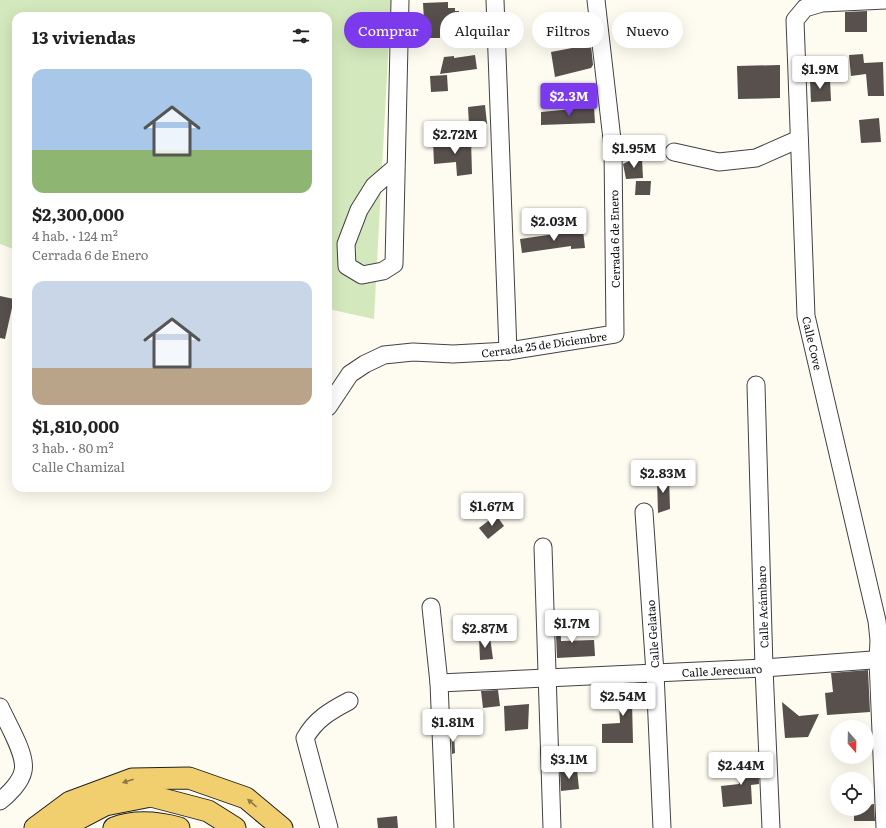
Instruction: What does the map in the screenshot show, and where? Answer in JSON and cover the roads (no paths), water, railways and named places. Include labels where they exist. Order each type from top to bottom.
[{"type":"main road","points":[[35,828],[70,802],[132,779],[189,778],[246,798],[282,828]]},
{"type":"main road","points":[[61,828],[104,805],[151,796],[208,810],[235,828]]},
{"type":"main road","points":[[83,828],[115,814],[145,810],[180,815],[213,828]]},
{"type":"main road","points":[[114,828],[126,824],[160,823],[179,828]]},
{"type":"street","points":[[396,167],[374,186],[359,210],[346,244],[347,266],[362,275],[383,271],[394,264],[400,0]]},
{"type":"street","points":[[495,0],[508,351]]},
{"type":"street","name":"Cerrada 6 de Enero","points":[[596,0],[613,148],[615,334]]},
{"type":"street","name":"Calle Cove","points":[[885,828],[882,659],[876,621],[806,316],[794,20],[805,8],[822,3],[886,0]]},
{"type":"street","points":[[674,152],[719,162],[756,158],[799,138]]},
{"type":"street","name":"Cerrada 25 de Diciembre","points":[[332,401],[350,374],[365,364],[384,355],[413,352],[453,354],[508,351],[615,334]]},
{"type":"street","name":"Calle Acámbaro","points":[[756,386],[764,668],[771,828]]},
{"type":"street","name":"Calle Gelatao","points":[[644,512],[655,674],[662,828]]},
{"type":"street","points":[[543,547],[552,828]]},
{"type":"street","points":[[431,607],[439,683],[445,828]]},
{"type":"street","name":"Calle Jerecuaro","points":[[439,683],[655,674],[764,668],[882,659]]},
{"type":"street","points":[[329,828],[305,738],[313,726],[327,713],[349,701]]},
{"type":"street","points":[[0,707],[21,753],[23,771],[16,784],[0,801]]}]
